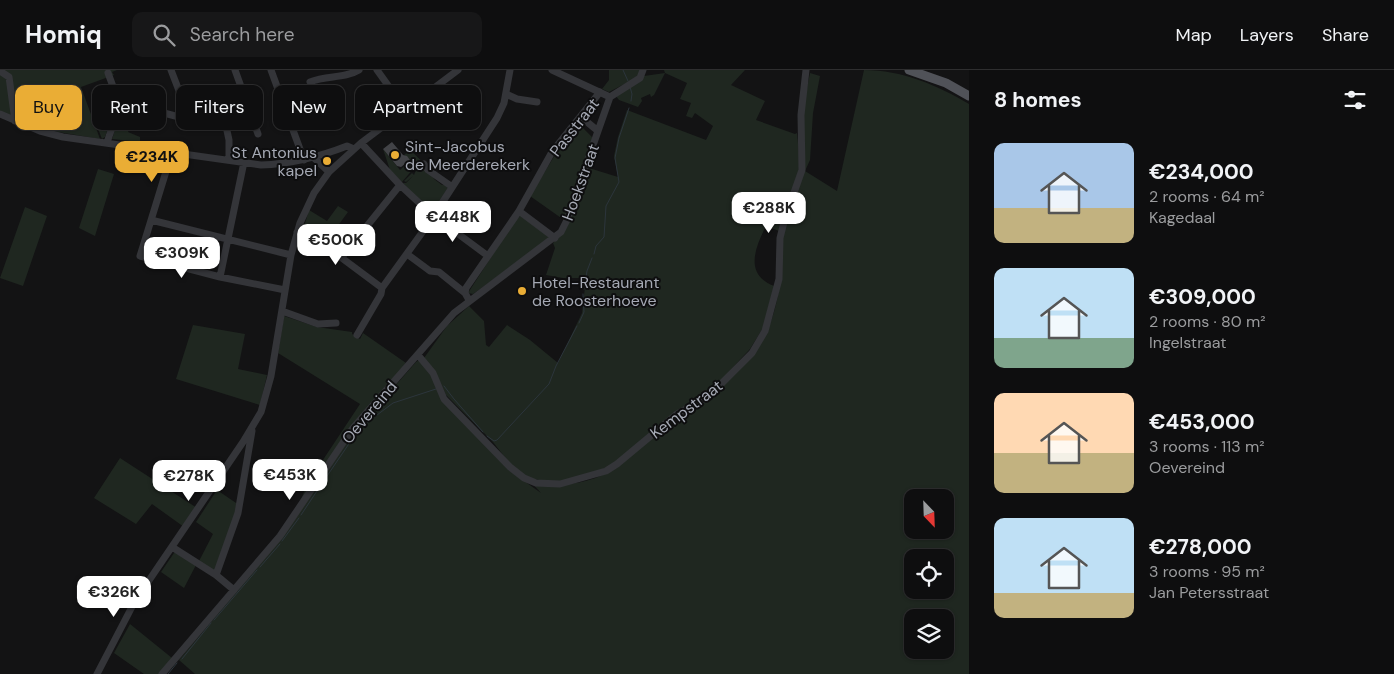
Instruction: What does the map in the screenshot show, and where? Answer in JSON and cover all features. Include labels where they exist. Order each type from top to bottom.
[{"type":"main road","points":[[909,70],[946,84],[969,96]]},
{"type":"street","points":[[171,70],[177,85]]},
{"type":"street","points":[[235,70],[240,85]]},
{"type":"street","points":[[271,70],[304,160]]},
{"type":"street","points":[[310,82],[320,78],[346,77],[359,70]]},
{"type":"street","points":[[377,70],[388,85]]},
{"type":"street","points":[[438,85],[458,70]]},
{"type":"street","points":[[357,335],[381,294],[382,288],[401,259],[407,254],[497,118],[506,94],[510,70]]},
{"type":"street","points":[[552,70],[610,97]]},
{"type":"street","points":[[598,131],[610,97],[640,78],[643,70]]},
{"type":"street","name":"Kempstraat","points":[[418,356],[433,373],[444,398],[510,467],[524,478],[536,482],[560,484],[606,471],[617,464],[678,414],[709,396],[757,347],[765,331],[779,279],[780,238],[803,166],[801,115],[806,70]]},
{"type":"street","points":[[0,71],[9,77],[15,121]]},
{"type":"street","points":[[108,73],[112,85]]},
{"type":"street","name":"Passtraat","points":[[465,292],[519,211],[552,152],[600,92]]},
{"type":"street","points":[[506,94],[517,99],[537,102]]},
{"type":"street","points":[[0,114],[15,121]]},
{"type":"street","name":"Hoekstraat","points":[[470,300],[555,238],[567,220],[598,131],[581,117]]},
{"type":"street","points":[[42,130],[63,137],[244,162],[279,164],[314,158],[347,146],[354,149]]},
{"type":"street","points":[[107,143],[111,130]]},
{"type":"street","points":[[227,130],[229,159]]},
{"type":"street","points":[[257,130],[258,134]]},
{"type":"street","points":[[97,674],[136,601],[261,412],[268,390],[291,254],[306,206],[329,172],[378,130]]},
{"type":"street","points":[[361,143],[400,185],[433,215],[488,256]]},
{"type":"street","points":[[172,152],[140,256],[220,277],[285,290]]},
{"type":"street","points":[[314,158],[329,172]]},
{"type":"street","points":[[220,277],[244,162]]},
{"type":"street","points":[[424,164],[428,170],[451,186]]},
{"type":"street","points":[[342,257],[400,185]]},
{"type":"street","points":[[519,211],[555,238]]},
{"type":"street","points":[[152,220],[291,254]]},
{"type":"street","points":[[297,232],[315,238],[382,288]]},
{"type":"street","points":[[407,254],[430,271],[439,272],[465,292],[470,300],[454,313],[418,356]]},
{"type":"street","points":[[282,311],[318,324],[336,323]]},
{"type":"street","name":"Oevereind","points":[[162,674],[280,536],[353,428],[418,356]]},
{"type":"street","points":[[216,575],[240,506],[253,426]]},
{"type":"street","points":[[172,547],[216,575],[234,590]]},
{"type":"shaded area","points":[[0,70],[117,70],[112,72],[114,75],[82,87],[82,85],[15,85],[15,119],[0,113]]},
{"type":"shaded area","points":[[609,70],[640,70],[640,74],[609,92],[602,89],[609,80]]},
{"type":"shaded area","points":[[664,70],[745,70],[731,85],[765,101],[756,120],[795,134],[797,133],[800,164],[804,171],[802,114],[810,73],[820,76],[813,113],[810,160],[805,171],[837,191],[864,70],[892,73],[919,80],[969,104],[969,674],[195,674],[179,660],[279,541],[352,435],[419,360],[430,372],[441,398],[510,471],[541,493],[532,483],[554,485],[576,483],[598,477],[618,467],[673,420],[708,400],[736,374],[757,349],[770,324],[781,276],[779,231],[766,226],[758,243],[755,268],[765,281],[774,286],[763,328],[750,349],[706,396],[670,418],[613,466],[605,470],[557,483],[527,478],[510,464],[493,442],[446,395],[436,374],[424,358],[447,326],[469,306],[484,321],[486,345],[489,347],[507,325],[530,340],[558,363],[582,313],[586,278],[563,278],[546,275],[555,248],[553,243],[567,227],[589,168],[618,177],[614,156],[627,110],[706,140],[713,126],[695,113],[692,118],[686,116],[691,103],[680,99],[687,83],[665,73]]},
{"type":"shaded area","points":[[665,73],[654,95],[651,97],[650,94],[641,98],[642,101],[638,107],[619,100],[615,95],[644,76]]},
{"type":"shaded area","points":[[82,90],[92,117],[92,130],[97,130],[100,139],[46,130],[82,130]]},
{"type":"shaded area","points":[[580,125],[593,140],[564,220],[530,196],[555,155]]},
{"type":"shaded area","points":[[98,130],[108,130],[105,137],[102,139]]},
{"type":"shaded area","points":[[115,130],[129,130],[128,132],[140,137],[140,142],[112,139]]},
{"type":"shaded area","points":[[383,149],[400,170],[411,160],[404,155],[410,150],[427,167],[434,179],[442,185],[449,186],[434,209],[416,197],[403,183],[406,183],[413,176],[406,182],[404,181],[412,173],[414,175],[416,170],[414,168],[402,182],[390,170]]},
{"type":"shaded area","points":[[98,169],[114,174],[95,236],[79,228]]},
{"type":"shaded area","points":[[338,206],[348,212],[326,242],[303,230],[309,210],[327,221]]},
{"type":"shaded area","points":[[25,207],[47,216],[23,286],[0,278]]},
{"type":"shaded area","points":[[521,215],[550,238],[479,290],[473,294],[468,293],[513,223]]},
{"type":"shaded area","points":[[284,316],[317,327],[352,332],[352,334],[360,339],[363,333],[406,363],[299,505],[307,484],[360,404],[278,353]]},
{"type":"shaded area","points":[[193,325],[245,334],[238,369],[267,375],[260,405],[176,379]]},
{"type":"shaded area","points":[[120,458],[197,508],[184,527],[152,504],[136,524],[94,498]]},
{"type":"shaded area","points":[[217,490],[239,505],[215,573],[198,563],[213,534],[196,522]]},
{"type":"shaded area","points":[[174,553],[196,565],[184,588],[161,572]]},
{"type":"shaded area","points":[[130,624],[172,658],[159,674],[144,674],[114,653]]},
{"type":"building","name":"Sint-Jacobus de Meerderekerk","points":[[392,142],[410,160],[401,167],[397,166],[383,149]]},
{"type":"waterway","points":[[623,70],[628,81]]},
{"type":"waterway","points":[[630,87],[631,101]]},
{"type":"waterway","points":[[594,254],[596,246],[604,237],[606,206],[619,182],[615,158],[619,138],[629,108]]},
{"type":"waterway","points":[[584,289],[587,271],[592,258]]},
{"type":"waterway","points":[[579,323],[584,312],[583,294]]},
{"type":"waterway","points":[[487,436],[494,441],[497,440],[549,384],[556,366],[577,326]]},
{"type":"waterway","points":[[444,386],[483,432]]},
{"type":"waterway","points":[[377,415],[393,403],[436,389]]},
{"type":"waterway","points":[[325,479],[359,429],[374,417]]},
{"type":"waterway","points":[[301,515],[323,482]]},
{"type":"waterway","points":[[282,541],[299,518]]},
{"type":"waterway","points":[[260,567],[280,544]]},
{"type":"waterway","points":[[214,620],[257,570]]},
{"type":"waterway","points":[[182,659],[211,623]]},
{"type":"waterway","points":[[168,674],[177,663]]},
{"type":"place","name":"Sint-Jacobus de Meerderekerk","points":[[395,155]]},
{"type":"place","name":"St Antonius kapel","points":[[327,161]]},
{"type":"place","name":"Hotel-Restaurant de Roosterhoeve","points":[[522,291]]}]
